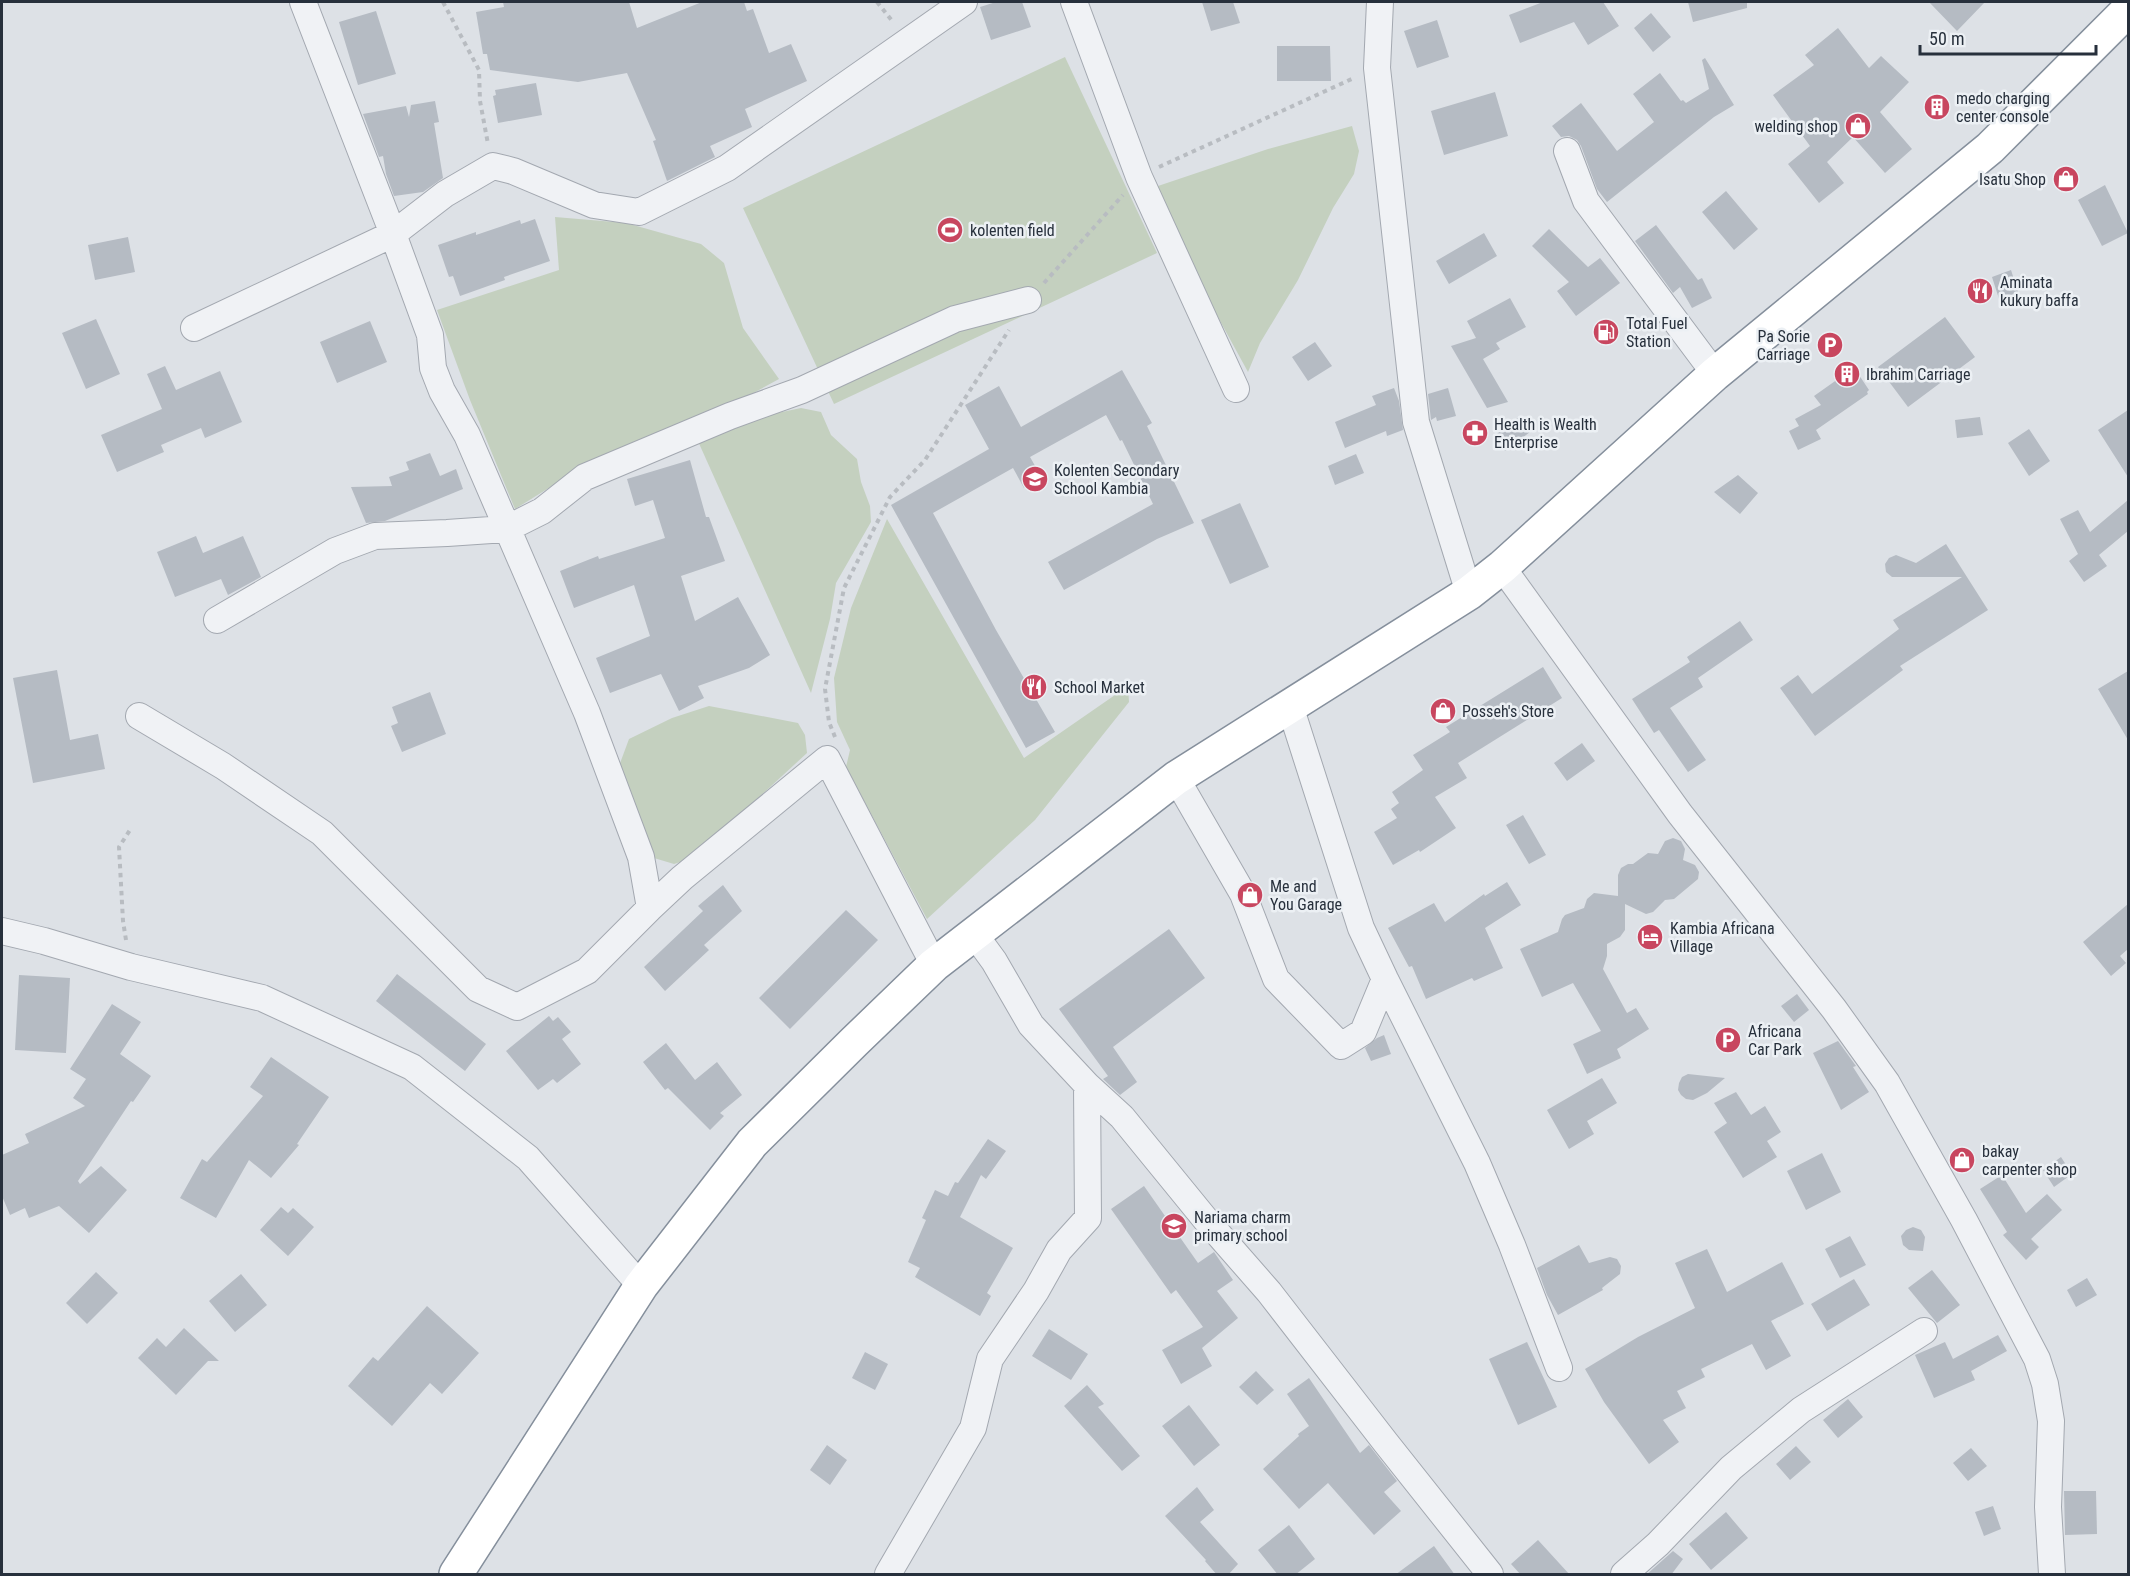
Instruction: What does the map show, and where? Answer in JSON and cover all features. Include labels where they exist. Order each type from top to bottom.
[{"type":"highway","points":[[456,1575],[641,1286],[752,1143],[934,965],[1176,778],[1469,593],[1502,567],[1715,374],[1990,148],[2128,10]]},
{"type":"street","points":[[303,2],[430,335],[433,368],[442,391],[467,435],[587,713],[641,857],[650,908]]},
{"type":"street","points":[[194,328],[393,234],[445,194],[493,166],[513,171],[594,205],[639,212],[727,168],[964,2]]},
{"type":"street","points":[[1074,2],[1139,177],[1236,389]]},
{"type":"street","points":[[1380,2],[1377,68],[1416,422],[1469,593]]},
{"type":"street","points":[[1567,152],[1586,201],[1715,374]]},
{"type":"street","points":[[217,620],[335,551],[375,536],[506,529],[542,511],[585,477],[730,416],[802,390],[954,319],[1028,300]]},
{"type":"street","points":[[1502,567],[1680,814],[1833,1009],[1887,1083],[1964,1220],[2037,1359],[2045,1384],[2050,1421],[2048,1506],[2052,1575]]},
{"type":"street","points":[[1290,706],[1361,928],[1384,979],[1477,1162],[1512,1245],[1559,1368]]},
{"type":"street","points":[[139,716],[223,766],[322,832],[477,989],[518,1007],[587,971],[682,878],[827,759],[934,965]]},
{"type":"street","points":[[1176,778],[1243,894],[1276,979],[1341,1046],[1363,1032],[1384,979]]},
{"type":"street","points":[[2,931],[131,967],[262,998],[412,1067],[528,1158],[641,1286]]},
{"type":"street","points":[[975,935],[994,961],[1031,1025],[1087,1085],[1122,1117],[1206,1220],[1269,1292],[1490,1575]]},
{"type":"street","points":[[888,1575],[973,1428],[990,1359],[1036,1291],[1059,1250],[1088,1218],[1087,1085]]},
{"type":"street","points":[[1624,1575],[1658,1544],[1731,1468],[1801,1410],[1924,1331]]},
{"type":"path","points":[[442,2],[479,70],[480,101],[493,166]]},
{"type":"path","points":[[827,759],[836,742],[829,722],[825,688],[844,588],[890,497],[925,460],[1028,300],[1139,177],[1377,68]]},
{"type":"path","points":[[130,830],[119,847],[123,921],[131,967]]},
{"type":"green space","name":"kolenten field","points":[[1065,57],[1157,253],[834,404],[743,208]]},
{"type":"green space","points":[[1352,126],[1359,151],[1354,174],[1333,208],[1298,280],[1260,343],[1248,372],[1185,257],[1158,186],[1268,149]]},
{"type":"green space","points":[[555,217],[626,223],[701,244],[724,263],[743,328],[779,379],[748,396],[581,468],[515,509],[470,400],[437,310],[559,270]]},
{"type":"green space","points":[[801,408],[821,412],[831,435],[857,459],[861,482],[870,506],[871,522],[836,583],[830,619],[811,693],[697,439],[749,419]]},
{"type":"green space","points":[[887,519],[1024,758],[1128,686],[1129,702],[1035,820],[927,919],[846,767],[850,750],[837,722],[834,678],[851,608]]},
{"type":"green space","points":[[709,706],[798,723],[805,735],[807,753],[693,858],[674,864],[654,858],[619,766],[629,739],[672,718]]},
{"type":"building","points":[[503,2],[629,2],[637,28],[702,2],[744,2],[747,11],[753,9],[769,53],[791,44],[807,81],[745,109],[752,127],[710,146],[715,157],[667,181],[653,141],[656,140],[627,73],[578,82],[490,70],[487,54],[483,54],[476,12],[504,7]]},
{"type":"building","points":[[996,2],[1022,2],[1031,27],[991,40],[980,7]]},
{"type":"building","points":[[1202,2],[1233,2],[1240,23],[1211,31]]},
{"type":"building","points":[[1543,2],[1603,2],[1619,26],[1588,45],[1574,22],[1520,43],[1509,15]]},
{"type":"building","points":[[1688,2],[1747,2],[1747,8],[1693,22]]},
{"type":"building","points":[[1929,2],[1985,2],[1957,31]]},
{"type":"building","points":[[376,11],[396,74],[358,85],[339,22]]},
{"type":"building","points":[[1651,13],[1671,37],[1653,52],[1634,28]]},
{"type":"building","points":[[1437,20],[1449,57],[1417,68],[1404,31]]},
{"type":"building","points":[[1838,28],[1869,68],[1881,56],[1909,82],[1880,112],[1912,149],[1885,173],[1853,137],[1827,162],[1844,183],[1819,203],[1788,164],[1810,146],[1773,95],[1814,65],[1805,55]]},
{"type":"building","points":[[1277,46],[1330,46],[1331,81],[1277,81]]},
{"type":"building","points":[[1705,58],[1734,105],[1714,117],[1607,202],[1597,189],[1577,140],[1569,136],[1561,137],[1552,126],[1581,103],[1617,151],[1654,122],[1633,94],[1660,73],[1681,101],[1686,103],[1709,89],[1702,60]]},
{"type":"building","points":[[536,83],[542,115],[498,123],[493,96],[496,95],[495,90]]},
{"type":"building","points":[[1495,92],[1508,136],[1444,155],[1431,111]]},
{"type":"building","points":[[435,101],[439,122],[434,123],[443,178],[423,192],[394,196],[386,174],[383,156],[379,157],[363,114],[406,106],[409,117],[411,105]]},
{"type":"building","points":[[2105,185],[2128,233],[2102,246],[2078,200]]},
{"type":"building","points":[[1726,191],[1758,229],[1734,250],[1702,212]]},
{"type":"building","points":[[535,219],[550,261],[460,296],[453,276],[449,277],[438,245],[520,220],[521,224]]},
{"type":"building","points":[[1656,225],[1698,280],[1702,278],[1712,298],[1692,308],[1680,287],[1673,293],[1635,241]]},
{"type":"building","points":[[1549,229],[1588,267],[1600,258],[1620,283],[1576,316],[1557,291],[1569,282],[1532,246]]},
{"type":"building","points":[[1484,233],[1497,256],[1449,284],[1436,261]]},
{"type":"building","points":[[128,237],[135,272],[95,280],[88,245]]},
{"type":"building","points":[[2011,270],[2019,295],[2000,302],[1992,277]]},
{"type":"building","points":[[1510,298],[1526,327],[1496,343],[1500,349],[1483,359],[1508,402],[1487,408],[1451,346],[1476,338],[1467,321]]},
{"type":"building","points":[[1945,317],[1975,357],[1908,407],[1878,367]]},
{"type":"building","points":[[96,319],[120,374],[86,389],[62,333]]},
{"type":"building","points":[[370,321],[387,362],[337,383],[320,342]]},
{"type":"building","points":[[1315,342],[1332,366],[1308,381],[1292,357]]},
{"type":"building","points":[[1851,363],[1869,390],[1868,394],[1816,430],[1821,439],[1798,450],[1789,431],[1799,426],[1795,419],[1821,405],[1814,396],[1838,379],[1835,374]]},
{"type":"building","points":[[165,366],[176,390],[220,371],[242,422],[205,438],[201,428],[161,445],[164,452],[117,472],[101,435],[162,409],[147,374]]},
{"type":"building","points":[[1122,370],[1152,423],[1147,426],[1194,523],[1157,539],[1064,590],[1048,562],[1153,504],[1122,440],[1120,441],[1106,415],[1030,457],[1042,478],[1024,488],[1013,468],[933,513],[996,630],[1055,732],[1026,748],[891,505],[989,449],[965,405],[999,386],[1021,427]]},
{"type":"building","points":[[1394,388],[1399,401],[1403,430],[1387,436],[1386,431],[1345,448],[1335,422],[1376,405],[1372,396]]},
{"type":"building","points":[[1448,388],[1456,416],[1437,421],[1436,417],[1431,420],[1428,394]]},
{"type":"building","points":[[2128,410],[2128,477],[2098,430]]},
{"type":"building","points":[[1519,417],[1530,432],[1505,451],[1493,437]]},
{"type":"building","points":[[1980,417],[1983,435],[1957,438],[1955,420]]},
{"type":"building","points":[[2029,429],[2050,461],[2029,476],[2008,443]]},
{"type":"building","points":[[430,453],[440,476],[456,469],[463,489],[385,521],[366,523],[351,487],[392,486],[389,477],[409,470],[406,462]]},
{"type":"building","points":[[1356,454],[1364,473],[1335,485],[1328,466]]},
{"type":"building","points":[[690,460],[706,517],[709,517],[725,561],[681,576],[695,621],[738,597],[770,655],[749,668],[698,686],[704,698],[679,711],[661,674],[610,693],[596,658],[650,636],[634,585],[574,608],[560,571],[598,556],[599,559],[665,538],[653,500],[635,506],[627,479]]},
{"type":"building","points":[[1738,475],[1758,493],[1740,514],[1714,492]]},
{"type":"building","points":[[2128,500],[2128,531],[2099,555],[2107,566],[2084,582],[2069,561],[2078,554],[2060,519],[2078,510],[2090,532]]},
{"type":"building","points":[[1240,503],[1269,567],[1230,584],[1201,520]]},
{"type":"building","points":[[196,536],[203,553],[243,536],[261,577],[228,595],[221,579],[175,597],[157,552]]},
{"type":"building","points":[[1946,544],[1988,610],[1900,666],[1903,670],[1815,736],[1780,688],[1798,675],[1812,694],[1899,629],[1893,620],[1962,577],[1892,577],[1886,572],[1885,564],[1889,558],[1896,555],[1916,563]]},
{"type":"building","points":[[1740,621],[1753,640],[1698,678],[1703,687],[1670,708],[1706,760],[1688,772],[1659,730],[1654,733],[1632,699],[1690,662],[1687,657]]},
{"type":"building","points":[[1543,667],[1562,698],[1458,763],[1467,778],[1435,797],[1456,828],[1420,852],[1419,850],[1393,865],[1374,832],[1397,818],[1391,809],[1399,803],[1392,792],[1423,770],[1413,755],[1450,732],[1446,727]]},
{"type":"building","points":[[57,670],[70,740],[98,734],[105,769],[33,783],[13,678]]},
{"type":"building","points":[[2128,671],[2128,740],[2098,689]]},
{"type":"building","points":[[430,692],[446,734],[402,752],[391,726],[398,723],[392,707]]},
{"type":"building","points":[[1582,743],[1595,761],[1567,781],[1554,763]]},
{"type":"building","points":[[1523,815],[1546,855],[1529,864],[1506,825]]},
{"type":"building","points":[[1673,838],[1681,841],[1685,849],[1683,860],[1695,865],[1699,872],[1698,879],[1674,899],[1665,900],[1653,912],[1646,914],[1625,904],[1625,930],[1620,937],[1607,944],[1607,956],[1603,969],[1627,1013],[1636,1008],[1649,1029],[1617,1049],[1621,1058],[1587,1074],[1573,1044],[1601,1031],[1573,983],[1542,997],[1520,949],[1558,932],[1565,915],[1584,908],[1587,899],[1594,893],[1618,896],[1618,875],[1621,868],[1633,864],[1648,853],[1658,854],[1665,841]]},
{"type":"building","points":[[1507,882],[1521,905],[1485,928],[1503,968],[1474,981],[1472,978],[1426,999],[1412,966],[1409,967],[1388,928],[1434,903],[1445,922],[1484,894],[1485,896]]},
{"type":"building","points":[[723,885],[742,911],[704,945],[709,950],[665,991],[644,967],[703,911],[698,906]]},
{"type":"building","points":[[2128,904],[2128,949],[2120,956],[2126,963],[2111,976],[2083,942]]},
{"type":"building","points":[[846,910],[878,940],[790,1029],[759,998]]},
{"type":"building","points":[[1169,929],[1205,978],[1113,1047],[1137,1082],[1120,1095],[1103,1079],[1108,1076],[1059,1009]]},
{"type":"building","points":[[397,974],[486,1044],[465,1071],[376,1001]]},
{"type":"building","points":[[19,975],[70,978],[66,1053],[15,1050]]},
{"type":"building","points":[[1797,994],[1809,1010],[1794,1022],[1781,1006]]},
{"type":"building","points":[[112,1004],[141,1022],[120,1054],[151,1076],[133,1102],[131,1101],[78,1181],[80,1184],[101,1166],[127,1190],[89,1233],[59,1206],[29,1218],[25,1208],[10,1215],[2,1196],[2,1155],[29,1143],[25,1134],[85,1106],[73,1098],[86,1079],[70,1069]]},
{"type":"building","points":[[549,1016],[553,1021],[558,1017],[571,1032],[562,1039],[581,1064],[557,1083],[553,1079],[538,1090],[506,1051]]},
{"type":"building","points":[[1384,1035],[1391,1054],[1371,1061],[1365,1048]]},
{"type":"building","points":[[1838,1041],[1856,1066],[1853,1067],[1869,1092],[1841,1110],[1813,1053]]},
{"type":"building","points":[[666,1043],[695,1080],[717,1062],[742,1095],[720,1113],[724,1116],[710,1130],[668,1088],[665,1090],[643,1062]]},
{"type":"building","points":[[271,1057],[329,1097],[297,1144],[299,1145],[271,1178],[249,1160],[216,1218],[180,1198],[202,1159],[207,1162],[263,1096],[250,1087]]},
{"type":"building","points":[[1688,1074],[1725,1078],[1707,1093],[1693,1100],[1686,1099],[1678,1090],[1682,1077]]},
{"type":"building","points":[[1602,1078],[1617,1103],[1587,1121],[1594,1134],[1569,1149],[1547,1110]]},
{"type":"building","points":[[1736,1092],[1751,1115],[1765,1106],[1781,1132],[1767,1141],[1777,1157],[1743,1178],[1714,1132],[1727,1123],[1714,1103]]},
{"type":"building","points":[[988,1139],[1006,1151],[986,1179],[981,1175],[960,1217],[1013,1248],[987,1293],[991,1296],[980,1316],[915,1277],[920,1268],[908,1262],[926,1220],[922,1218],[935,1190],[948,1196],[955,1182],[958,1183]]},
{"type":"building","points":[[1822,1153],[1841,1192],[1806,1210],[1787,1171]]},
{"type":"building","points":[[2061,1157],[2072,1174],[2054,1187],[2043,1170]]},
{"type":"building","points":[[2002,1175],[2026,1213],[2047,1194],[2062,1210],[2031,1239],[2039,1247],[2026,1260],[2003,1235],[2007,1232],[1980,1189]]},
{"type":"building","points":[[1144,1186],[1198,1263],[1214,1252],[1233,1280],[1217,1291],[1238,1318],[1202,1348],[1212,1366],[1181,1384],[1162,1350],[1203,1327],[1176,1290],[1171,1294],[1111,1209]]},
{"type":"building","points":[[281,1207],[288,1213],[293,1208],[314,1227],[288,1256],[260,1230]]},
{"type":"building","points":[[1913,1227],[1921,1230],[1925,1237],[1923,1251],[1909,1250],[1903,1245],[1901,1236]]},
{"type":"building","points":[[1850,1236],[1866,1265],[1840,1278],[1825,1249]]},
{"type":"building","points":[[1579,1245],[1589,1263],[1610,1257],[1617,1259],[1621,1266],[1620,1274],[1602,1288],[1603,1290],[1558,1315],[1547,1295],[1537,1268]]},
{"type":"building","points":[[1707,1249],[1727,1292],[1782,1262],[1804,1304],[1771,1321],[1791,1356],[1766,1370],[1752,1344],[1701,1369],[1705,1377],[1677,1391],[1686,1408],[1663,1420],[1679,1442],[1649,1464],[1604,1402],[1585,1369],[1638,1337],[1695,1308],[1675,1263]]},
{"type":"building","points":[[1932,1270],[1960,1305],[1937,1323],[1908,1288]]},
{"type":"building","points":[[96,1272],[118,1293],[87,1324],[66,1303]]},
{"type":"building","points":[[241,1274],[267,1305],[235,1332],[209,1301]]},
{"type":"building","points":[[2087,1278],[2097,1295],[2076,1307],[2067,1290]]},
{"type":"building","points":[[1854,1279],[1870,1305],[1827,1331],[1811,1304]]},
{"type":"building","points":[[427,1306],[479,1353],[442,1394],[430,1383],[392,1426],[348,1386],[373,1357],[378,1361]]},
{"type":"building","points":[[184,1328],[219,1361],[208,1361],[176,1395],[138,1358],[157,1338],[166,1347]]},
{"type":"building","points":[[1049,1329],[1088,1354],[1071,1380],[1032,1356]]},
{"type":"building","points":[[1998,1335],[2007,1351],[1971,1371],[1975,1380],[1934,1398],[1915,1355],[1945,1342],[1953,1359]]},
{"type":"building","points":[[1527,1342],[1557,1407],[1518,1425],[1489,1359]]},
{"type":"building","points":[[865,1352],[888,1364],[875,1390],[852,1378]]},
{"type":"building","points":[[1256,1371],[1274,1390],[1257,1405],[1239,1387]]},
{"type":"building","points":[[1309,1378],[1360,1453],[1369,1445],[1397,1481],[1384,1492],[1401,1511],[1374,1535],[1328,1483],[1299,1509],[1263,1469],[1309,1426],[1287,1394]]},
{"type":"building","points":[[1087,1385],[1104,1404],[1098,1407],[1140,1456],[1122,1471],[1064,1406]]},
{"type":"building","points":[[1848,1399],[1863,1417],[1838,1438],[1823,1420]]},
{"type":"building","points":[[1189,1405],[1220,1445],[1194,1466],[1162,1426]]},
{"type":"building","points":[[827,1445],[847,1460],[830,1485],[810,1470]]},
{"type":"building","points":[[1796,1446],[1811,1462],[1790,1480],[1776,1464]]},
{"type":"building","points":[[1971,1448],[1987,1466],[1968,1481],[1953,1463]]},
{"type":"building","points":[[1197,1487],[1214,1510],[1200,1522],[1238,1564],[1228,1575],[1217,1575],[1165,1516]]},
{"type":"building","points":[[2064,1491],[2096,1491],[2097,1534],[2065,1535]]},
{"type":"building","points":[[1993,1506],[2001,1529],[1984,1536],[1975,1512]]},
{"type":"building","points":[[1726,1512],[1748,1538],[1711,1570],[1689,1544]]},
{"type":"building","points":[[1289,1525],[1315,1559],[1295,1575],[1278,1575],[1258,1550]]},
{"type":"building","points":[[1538,1540],[1570,1575],[1521,1575],[1511,1564]]},
{"type":"building","points":[[1434,1546],[1455,1575],[1395,1575]]},
{"type":"building","points":[[1673,1551],[1683,1559],[1671,1575],[1646,1575]]},
{"type":"place","name":"medo charging center console","points":[[1937,107]]},
{"type":"place","name":"welding shop","points":[[1858,126]]},
{"type":"place","name":"Isatu Shop","points":[[2066,179]]},
{"type":"place","name":"kolenten field","points":[[950,230]]},
{"type":"place","name":"Aminata kukury baffa","points":[[1980,291]]},
{"type":"place","name":"Total Fuel Station","points":[[1606,332]]},
{"type":"place","name":"Pa Sorie Carriage","points":[[1830,345]]},
{"type":"place","name":"Ibrahim Carriage","points":[[1847,374]]},
{"type":"place","name":"Health is Wealth Enterprise","points":[[1475,433]]},
{"type":"place","name":"Kolenten Secondary School Kambia","points":[[1035,479]]},
{"type":"place","name":"School Market","points":[[1034,687]]},
{"type":"place","name":"Posseh's Store","points":[[1443,711]]},
{"type":"place","name":"Me and You Garage","points":[[1250,895]]},
{"type":"place","name":"Kambia Africana Village","points":[[1650,937]]},
{"type":"place","name":"Africana Car Park","points":[[1728,1040]]},
{"type":"place","name":"bakay carpenter shop","points":[[1962,1160]]},
{"type":"place","name":"Nariama charm primary school","points":[[1174,1226]]}]
